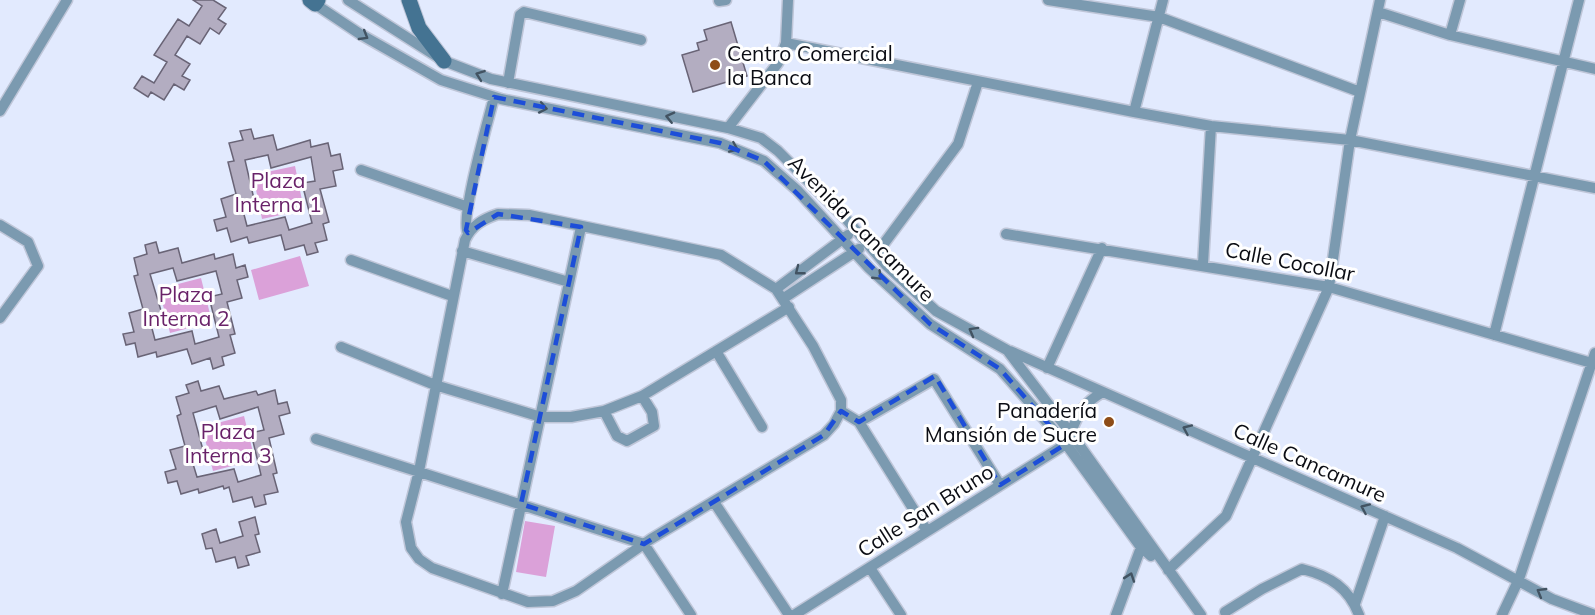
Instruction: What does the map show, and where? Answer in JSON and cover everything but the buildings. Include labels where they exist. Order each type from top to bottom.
[{"type":"main road","points":[[409,0],[419,28],[444,61]]},
{"type":"street","points":[[0,111],[68,0]]},
{"type":"street","points":[[348,0],[444,61],[508,83],[728,128],[778,63],[786,43],[788,0]]},
{"type":"street","points":[[1048,0],[1159,17],[1360,92]]},
{"type":"street","points":[[1134,112],[1163,0]]},
{"type":"street","points":[[1168,570],[1226,516],[1329,287],[1350,140],[1380,0]]},
{"type":"street","points":[[1450,35],[1460,0]]},
{"type":"street","points":[[1494,335],[1534,174],[1565,64],[1579,0]]},
{"type":"street","name":"Avenida Cancamure","points":[[314,1],[360,34],[441,80],[494,97],[720,143],[764,161],[798,190],[854,253],[930,324],[1000,369],[1069,438]]},
{"type":"street","points":[[508,83],[520,15],[524,12],[641,40]]},
{"type":"street","points":[[1378,12],[1450,35],[1565,64],[1595,69]]},
{"type":"street","points":[[786,43],[1211,126],[1350,140],[1534,174],[1595,188]]},
{"type":"street","points":[[877,253],[958,144],[978,81]]},
{"type":"street","points":[[468,233],[465,226],[468,207],[494,97]]},
{"type":"street","points":[[1203,264],[1211,126]]},
{"type":"street","name":"Avenida Cancamure","points":[[728,128],[761,138],[778,151],[855,229],[886,265],[936,311],[1007,350],[1142,543],[1168,570],[1201,615]]},
{"type":"street","points":[[361,170],[468,207]]},
{"type":"street","points":[[498,214],[529,215],[580,227],[721,255],[776,288],[787,303],[841,400],[841,411],[834,424],[824,435],[644,544],[576,591],[553,601],[528,602],[432,568],[419,559],[411,548],[406,522],[419,471],[452,296],[468,233],[484,219],[498,214]]},
{"type":"street","points":[[0,225],[28,242],[38,266],[0,318]]},
{"type":"street","points":[[502,594],[580,227]]},
{"type":"street","points":[[776,288],[855,229]]},
{"type":"street","name":"Calle Cocollar","points":[[1006,234],[1203,264],[1329,287],[1368,296],[1494,335],[1594,360]]},
{"type":"street","points":[[341,347],[435,385],[541,417],[571,417],[604,411],[642,396],[716,351],[787,303],[829,268],[867,242]]},
{"type":"street","points":[[1047,368],[1101,248]]},
{"type":"street","points":[[462,251],[568,282]]},
{"type":"street","points":[[819,255],[829,268]]},
{"type":"street","points":[[351,260],[452,296]]},
{"type":"street","name":"Calle Cancamure","points":[[1007,350],[1385,516],[1519,579],[1552,599],[1595,615]]},
{"type":"street","points":[[716,351],[762,427]]},
{"type":"street","points":[[1502,615],[1519,579],[1594,360]]},
{"type":"street","points":[[859,422],[934,379],[1000,485]]},
{"type":"street","points":[[1069,438],[1081,408],[1103,392]]},
{"type":"street","points":[[604,411],[617,436],[627,441],[654,426],[652,412],[642,396]]},
{"type":"street","points":[[841,411],[859,422],[927,531]]},
{"type":"street","name":"Calle San Bruno","points":[[794,615],[1000,485],[1069,438]]},
{"type":"street","points":[[316,439],[644,544],[691,615]]},
{"type":"street","points":[[714,502],[789,615]]},
{"type":"street","points":[[1355,604],[1385,516]]},
{"type":"street","points":[[1116,615],[1142,543]]},
{"type":"street","points":[[870,568],[902,615]]},
{"type":"street","points":[[1225,612],[1262,588],[1302,569],[1322,574],[1343,588],[1355,604],[1359,615]]},
{"type":"highlighted area","points":[[494,97],[720,143],[764,161],[930,324],[1000,369],[1066,444],[1000,485],[935,376],[859,422],[841,411],[824,435],[644,544],[521,504],[581,227],[498,214],[468,233],[466,230]]},
{"type":"green space","name":"Plaza Interna 1","points":[[295,166],[304,210],[262,219],[253,175]]},
{"type":"green space","points":[[300,256],[309,286],[259,300],[251,270]]},
{"type":"green space","name":"Plaza Interna 2","points":[[201,278],[212,322],[170,333],[159,289]]},
{"type":"green space","name":"Plaza Interna 3","points":[[244,416],[255,460],[213,471],[202,427]]},
{"type":"green space","points":[[525,521],[555,526],[546,577],[516,572]]},
{"type":"place","name":"Centro Comercial la Banca","points":[[715,65]]},
{"type":"place","name":"Panadería Mansión de Sucre","points":[[1109,422]]}]
